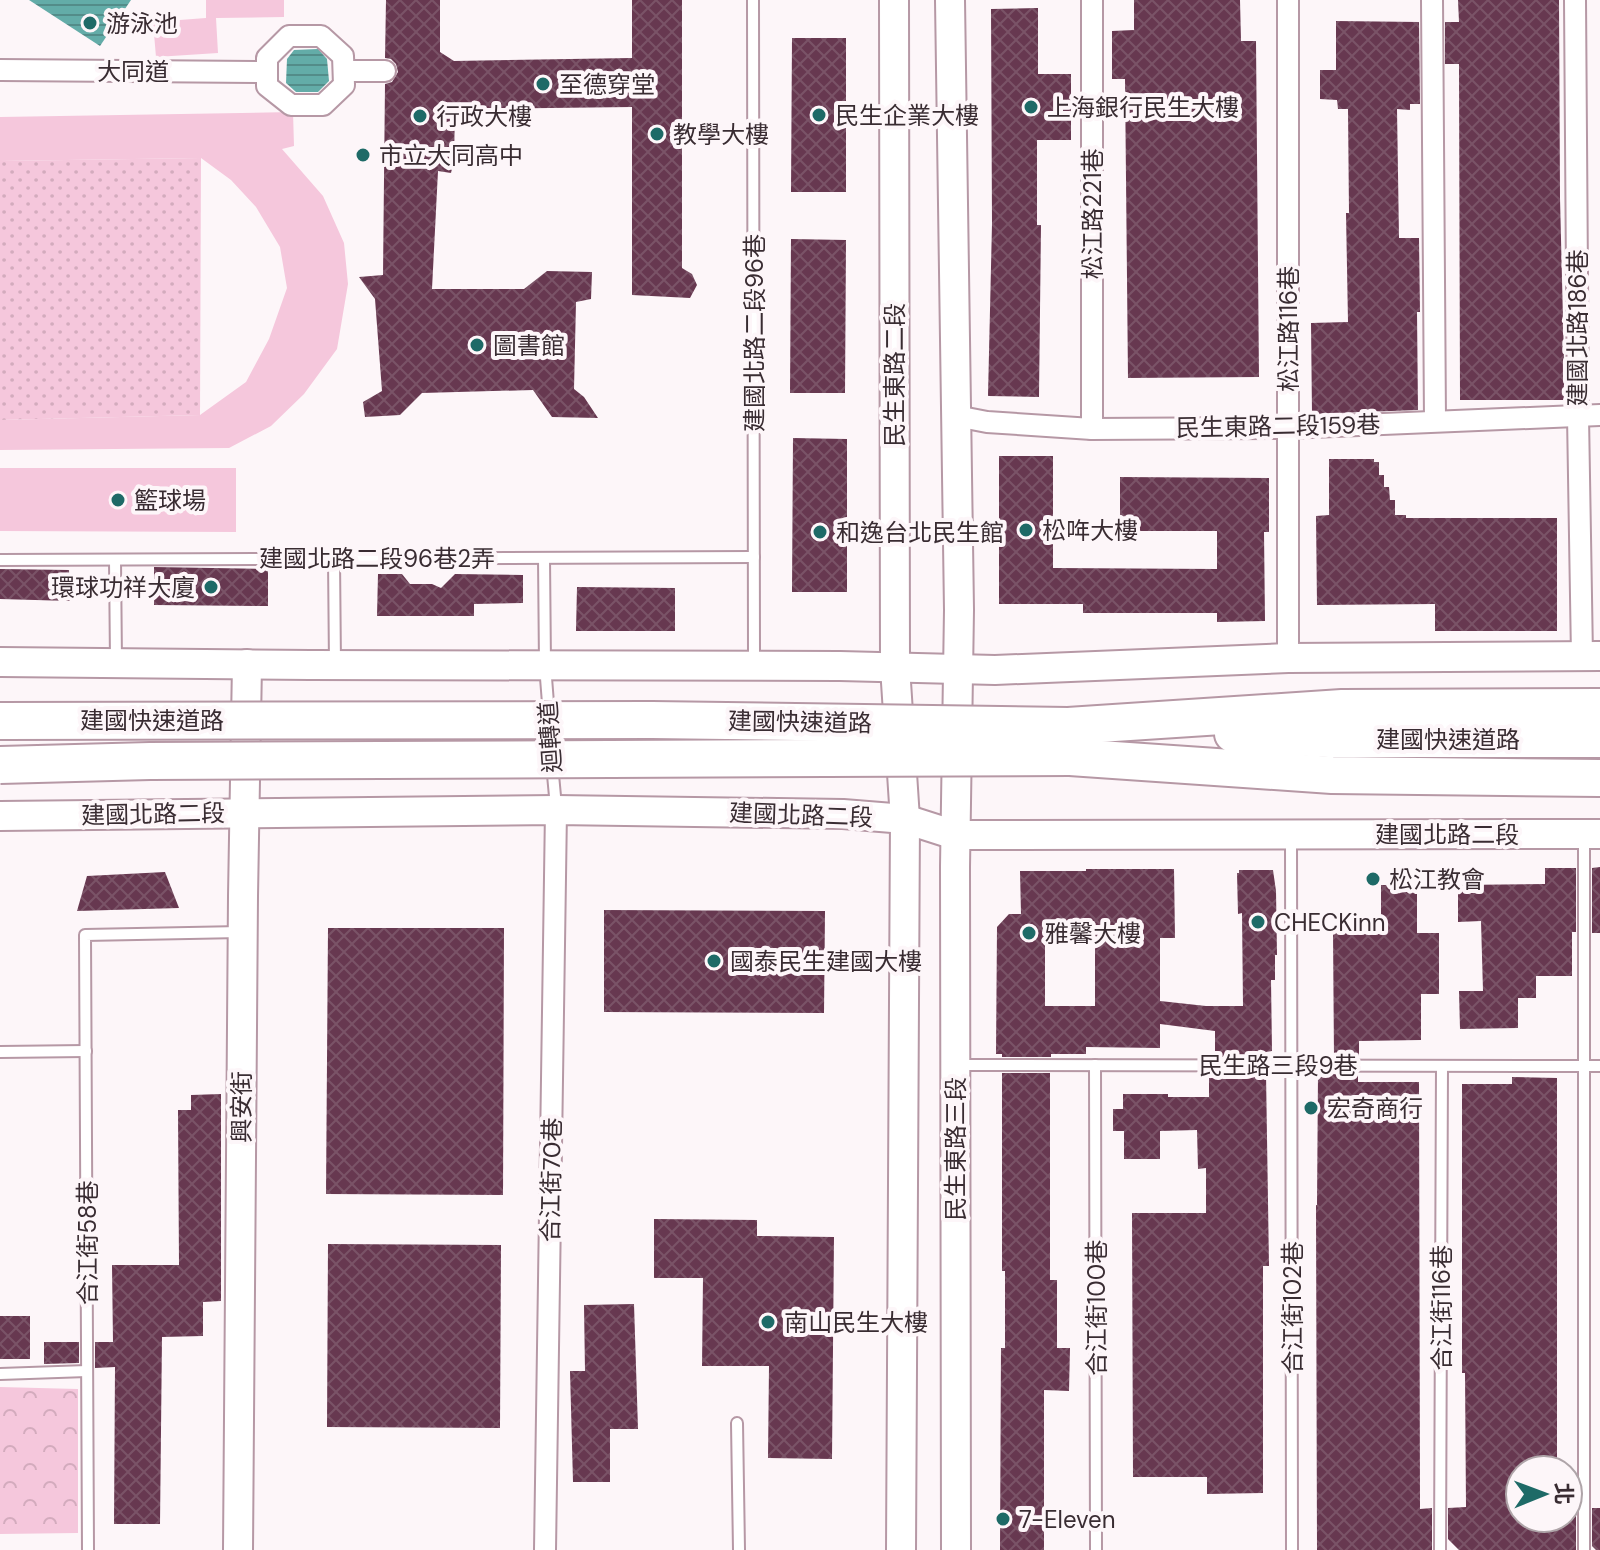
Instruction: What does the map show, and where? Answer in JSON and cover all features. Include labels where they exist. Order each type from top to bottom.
[{"type":"highway","points":[[1069,742],[1342,708],[1600,707]]},
{"type":"highway","name":"建國快速道路","points":[[0,721],[652,720],[1069,742],[1600,759]]},
{"type":"highway","name":"建國快速道路","points":[[0,765],[1069,742],[1600,739]]},
{"type":"highway","points":[[1069,742],[1332,775],[1600,778]]},
{"type":"street","name":"民生東路二段","points":[[894,0],[895,667],[905,819]]},
{"type":"street","points":[[950,0],[959,610],[957,668]]},
{"type":"street","name":"松江路221巷","points":[[1092,0],[1092,429]]},
{"type":"street","name":"松江路116巷","points":[[1288,0],[1288,658]]},
{"type":"street","points":[[1432,0],[1435,421]]},
{"type":"street","name":"建國北路186巷","points":[[1575,0],[1578,416],[1591,656]]},
{"type":"street","points":[[289,36],[321,36],[343,56],[344,85],[323,105],[291,105],[267,86],[266,72],[267,58],[289,36]]},
{"type":"street","name":"大同道","points":[[0,70],[266,72]]},
{"type":"street","points":[[344,71],[385,71]]},
{"type":"street","name":"民生東路二段159巷","points":[[956,416],[987,422],[1092,429],[1288,428],[1600,415]]},
{"type":"street","points":[[0,662],[995,670],[1288,658],[1591,656]]},
{"type":"street","name":"興安街","points":[[238,1550],[247,664]]},
{"type":"street","name":"民生東路三段","points":[[956,1550],[957,668]]},
{"type":"street","name":"建國北路二段","points":[[0,816],[556,810],[843,814],[905,819],[955,835],[1592,834]]},
{"type":"street","name":"合江街70巷","points":[[545,1550],[556,810]]},
{"type":"street","points":[[901,1550],[905,819]]},
{"type":"lane","name":"建國北路二段96巷","points":[[753,0],[754,666]]},
{"type":"lane","name":"建國北路二段96巷2弄","points":[[0,560],[754,557]]},
{"type":"lane","name":"迴轉道","points":[[544,558],[545,665],[550,737]]},
{"type":"lane","points":[[334,559],[335,665]]},
{"type":"lane","points":[[115,560],[116,662]]},
{"type":"lane","name":"迴轉道","points":[[552,752],[556,810]]},
{"type":"lane","name":"合江街102巷","points":[[1291,834],[1292,1550]]},
{"type":"lane","points":[[1584,1550],[1584,1066],[1592,834]]},
{"type":"lane","name":"合江街58巷","points":[[88,1550],[85,935],[243,932]]},
{"type":"lane","points":[[0,1052],[86,1051]]},
{"type":"lane","name":"民生路三段9巷","points":[[955,1065],[1600,1066]]},
{"type":"lane","name":"合江街100巷","points":[[1095,1065],[1096,1550]]},
{"type":"lane","name":"合江街116巷","points":[[1440,1550],[1442,1066]]},
{"type":"lane","points":[[0,1374],[87,1371]]},
{"type":"lane","points":[[737,1423],[739,1550]]},
{"type":"green space","points":[[206,0],[284,0],[284,17],[216,18],[218,53],[156,57],[153,22],[206,18]]},
{"type":"green space","points":[[293,112],[294,146],[282,149],[323,196],[344,243],[348,284],[337,349],[304,394],[271,426],[229,448],[0,450],[0,420],[200,415],[246,382],[269,339],[287,288],[280,247],[256,207],[231,180],[201,158],[0,161],[0,117]]},
{"type":"green space","points":[[201,158],[200,415],[0,420],[0,161]]},
{"type":"green space","name":"籃球場","points":[[0,468],[236,468],[236,532],[0,531]]},
{"type":"green space","points":[[0,1387],[78,1389],[78,1533],[0,1534]]},
{"type":"water","name":"游泳池","points":[[29,0],[131,0],[100,46]]},
{"type":"water","points":[[318,49],[327,59],[329,81],[318,92],[296,92],[286,83],[287,59],[294,50]]},
{"type":"building","points":[[386,0],[440,0],[440,52],[454,61],[632,58],[632,0],[682,0],[682,268],[692,274],[697,285],[690,298],[632,295],[632,107],[455,109],[451,173],[438,171],[432,289],[524,289],[547,271],[592,272],[591,299],[576,302],[574,389],[584,397],[598,418],[552,417],[533,390],[422,393],[400,415],[365,417],[363,402],[382,391],[375,299],[359,277],[383,275],[385,84],[392,82],[398,72],[396,64],[385,58]]},
{"type":"building","points":[[1134,0],[1240,0],[1241,41],[1256,41],[1259,377],[1128,378],[1125,79],[1112,79],[1112,31],[1134,30]]},
{"type":"building","points":[[1458,0],[1559,0],[1565,400],[1460,400],[1459,64],[1445,64],[1445,22],[1459,22]]},
{"type":"building","points":[[1038,8],[1038,74],[1071,74],[1071,140],[1037,140],[1037,225],[1041,225],[1039,397],[988,396],[992,224],[991,9]]},
{"type":"building","points":[[1336,21],[1419,22],[1420,104],[1410,104],[1410,110],[1397,109],[1399,238],[1419,238],[1418,410],[1312,414],[1311,323],[1348,322],[1348,109],[1338,109],[1337,100],[1320,99],[1320,70],[1336,70]]},
{"type":"building","name":"民生企業大樓","points":[[792,38],[846,38],[846,192],[791,192]]},
{"type":"building","points":[[791,239],[846,240],[845,393],[790,393]]},
{"type":"building","name":"和逸台北民生館","points":[[793,438],[847,439],[847,592],[792,592]]},
{"type":"building","points":[[999,456],[1053,456],[1053,568],[1217,569],[1217,531],[1120,531],[1120,477],[1269,478],[1269,532],[1264,532],[1265,621],[1217,622],[1217,613],[1083,613],[1083,604],[999,604]]},
{"type":"building","points":[[1329,459],[1374,459],[1374,462],[1379,462],[1379,475],[1384,475],[1384,487],[1389,487],[1390,500],[1395,500],[1395,515],[1406,515],[1406,518],[1557,518],[1557,631],[1435,631],[1435,604],[1317,605],[1316,516],[1329,515]]},
{"type":"building","name":"環球功祥大廈","points":[[154,567],[268,569],[268,606],[154,605]]},
{"type":"building","points":[[0,569],[69,570],[70,601],[0,599]]},
{"type":"building","points":[[378,574],[402,574],[410,584],[432,584],[441,588],[455,574],[523,575],[523,603],[474,604],[474,616],[377,616]]},
{"type":"building","points":[[577,587],[675,588],[675,631],[576,631]]},
{"type":"building","points":[[1600,867],[1600,933],[1592,933],[1592,868]]},
{"type":"building","points":[[1545,868],[1576,868],[1572,976],[1536,976],[1536,998],[1518,998],[1518,1028],[1460,1029],[1459,991],[1483,991],[1481,921],[1458,922],[1458,885],[1545,884]]},
{"type":"building","points":[[1174,869],[1175,938],[1160,938],[1160,1001],[1243,1006],[1242,913],[1238,914],[1237,873],[1239,870],[1273,870],[1277,955],[1275,980],[1271,980],[1272,1051],[1266,1052],[1266,1057],[1215,1057],[1215,1031],[1160,1024],[1160,1048],[1086,1047],[1086,1054],[1051,1054],[1051,1057],[1002,1057],[1002,1054],[996,1054],[997,927],[1009,914],[1021,914],[1020,871]],"holes":[[[1095,939],[1095,1006],[1045,1006],[1045,940]]]},
{"type":"building","points":[[165,872],[179,908],[77,911],[87,876]]},
{"type":"building","points":[[1381,885],[1417,885],[1417,933],[1439,933],[1439,994],[1421,994],[1421,1040],[1359,1041],[1359,1058],[1334,1058],[1333,931],[1381,931]]},
{"type":"building","name":"國泰民生建國大樓","points":[[604,910],[825,911],[824,1013],[604,1012]]},
{"type":"building","points":[[328,928],[504,928],[503,1195],[326,1194]]},
{"type":"building","points":[[1002,1073],[1050,1073],[1050,1280],[1057,1280],[1057,1348],[1070,1348],[1069,1391],[1044,1390],[1044,1550],[1000,1550],[1001,1348],[1005,1348]]},
{"type":"building","points":[[1216,1073],[1266,1073],[1269,1266],[1263,1266],[1263,1493],[1207,1494],[1207,1477],[1133,1477],[1132,1213],[1206,1213],[1206,1168],[1198,1169],[1197,1130],[1160,1131],[1160,1159],[1124,1159],[1124,1131],[1113,1131],[1113,1109],[1123,1109],[1123,1094],[1209,1097],[1209,1078],[1216,1078]]},
{"type":"building","points":[[1318,1074],[1358,1074],[1358,1082],[1419,1082],[1420,1509],[1432,1508],[1432,1550],[1317,1550]]},
{"type":"building","points":[[1512,1077],[1557,1078],[1557,1454],[1504,1454],[1504,1534],[1576,1534],[1576,1550],[1459,1550],[1448,1539],[1448,1508],[1466,1507],[1465,1373],[1462,1373],[1462,1084],[1512,1084]]},
{"type":"building","points":[[221,1094],[221,1301],[203,1302],[203,1336],[162,1337],[160,1524],[114,1524],[115,1367],[95,1368],[95,1342],[113,1342],[112,1265],[179,1265],[178,1110],[191,1110],[191,1095]]},
{"type":"building","name":"南山民生大樓","points":[[654,1219],[757,1220],[757,1236],[834,1237],[832,1459],[768,1458],[769,1366],[702,1366],[703,1278],[654,1278]]},
{"type":"building","points":[[328,1244],[501,1245],[500,1428],[327,1427]]},
{"type":"building","points":[[634,1304],[638,1429],[610,1429],[610,1482],[573,1482],[570,1371],[585,1371],[584,1305]]},
{"type":"building","points":[[0,1316],[30,1316],[30,1359],[0,1359]]},
{"type":"building","points":[[44,1342],[79,1342],[79,1363],[44,1364]]},
{"type":"building","points":[[1592,1508],[1600,1508],[1600,1550],[1592,1546]]},
{"type":"place","name":"游泳池","points":[[90,23]]},
{"type":"place","name":"至德穿堂","points":[[543,84]]},
{"type":"place","name":"上海銀行民生大樓","points":[[1031,107]]},
{"type":"place","name":"民生企業大樓","points":[[819,115]]},
{"type":"place","name":"行政大樓","points":[[420,116]]},
{"type":"place","name":"教學大樓","points":[[657,134]]},
{"type":"place","name":"市立大同高中","points":[[363,155]]},
{"type":"place","name":"圖書館","points":[[477,345]]},
{"type":"place","name":"籃球場","points":[[118,500]]},
{"type":"place","name":"松哖大樓","points":[[1026,530]]},
{"type":"place","name":"和逸台北民生館","points":[[820,532]]},
{"type":"place","name":"環球功祥大廈","points":[[211,587]]},
{"type":"place","name":"松江教會","points":[[1373,879]]},
{"type":"place","name":"CHECKinn","points":[[1258,922]]},
{"type":"place","name":"雅馨大樓","points":[[1029,933]]},
{"type":"place","name":"國泰民生建國大樓","points":[[714,961]]},
{"type":"place","name":"宏奇商行","points":[[1311,1108]]},
{"type":"place","name":"南山民生大樓","points":[[768,1322]]},
{"type":"place","name":"7-Eleven","points":[[1003,1519]]}]
